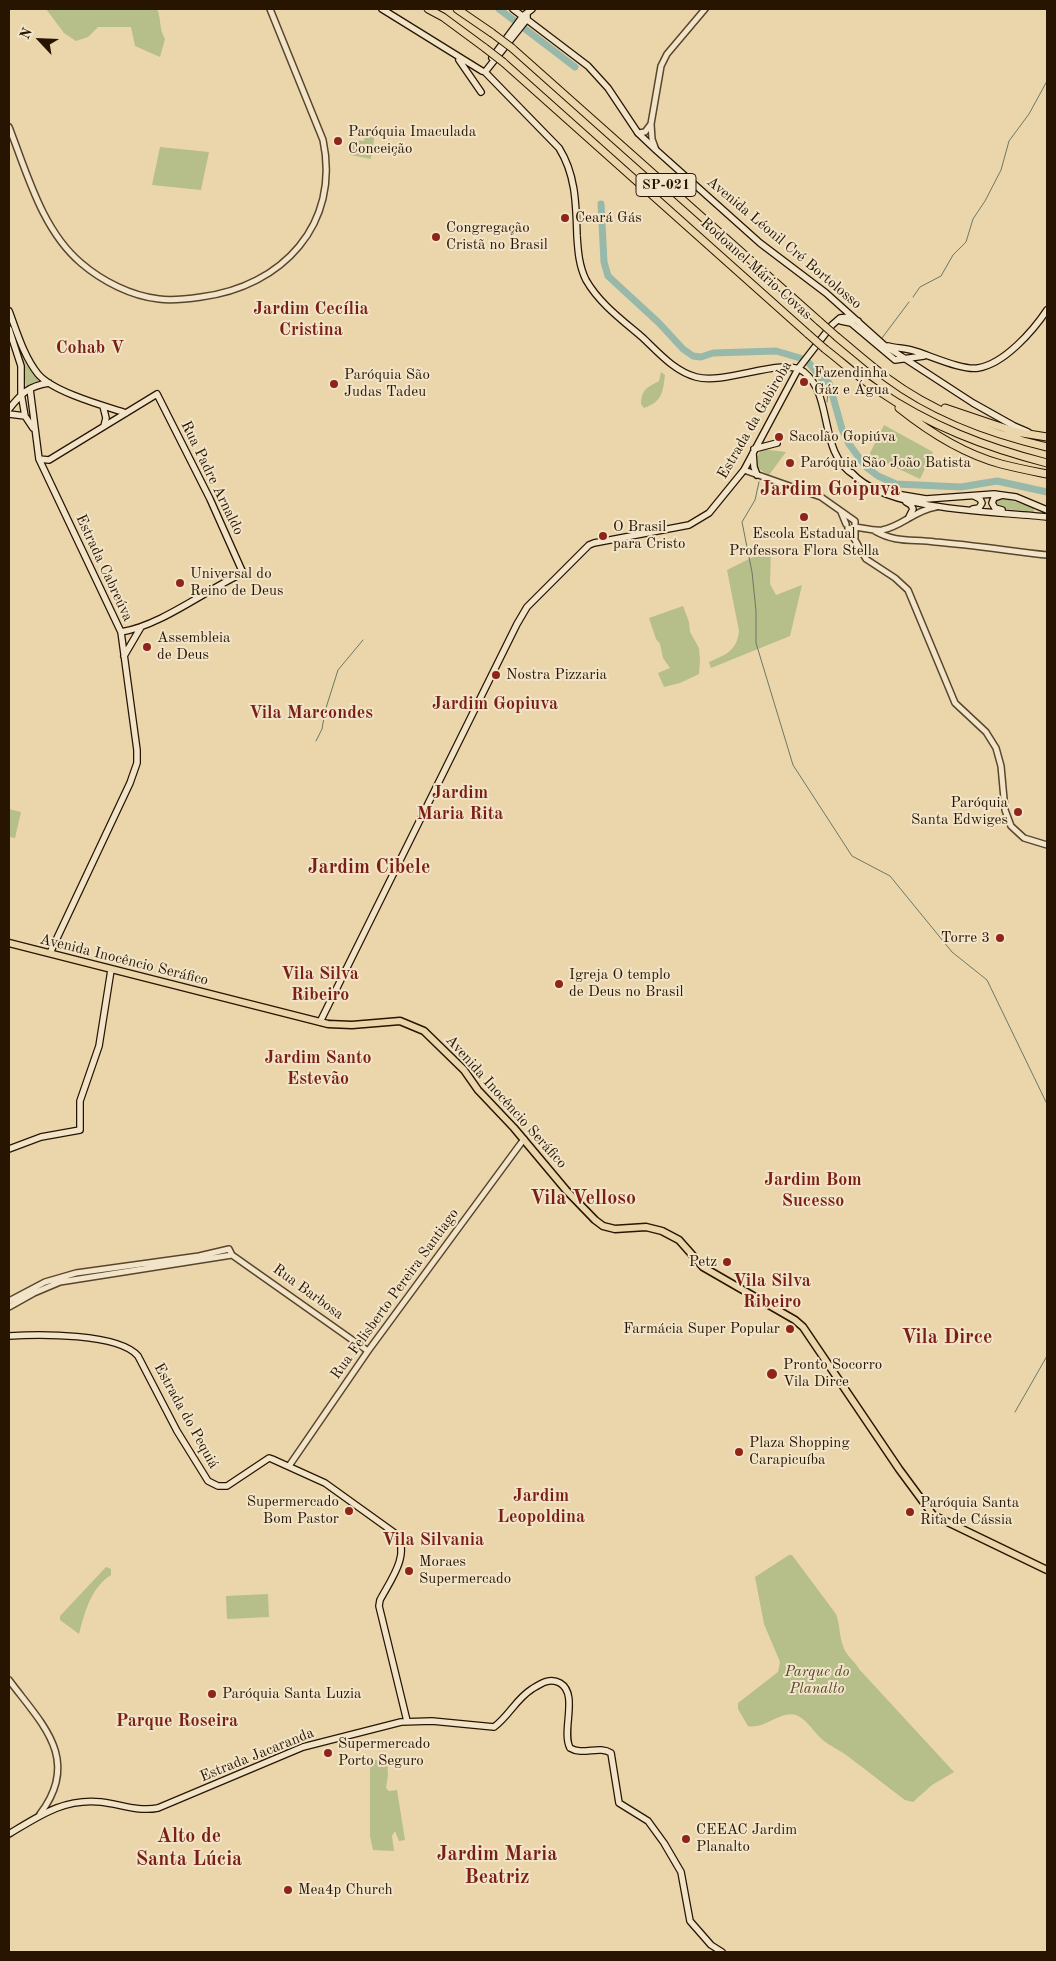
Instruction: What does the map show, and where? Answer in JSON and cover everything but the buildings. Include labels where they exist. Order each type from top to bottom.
[{"type":"highway","name":"Rodoanel Mário Covas","points":[[428,9],[503,62],[825,349],[876,389],[924,418],[958,435],[1008,453],[1047,463]]},
{"type":"highway","name":"Rodoanel Mário Covas","points":[[457,9],[512,48],[837,337],[888,379],[953,416],[1012,438],[1047,447]]},
{"type":"highway","points":[[876,389],[912,418],[949,443],[1001,464],[1047,474]]},
{"type":"highway","points":[[922,400],[993,425],[1024,434],[1047,437]]},
{"type":"main road","points":[[382,9],[482,73],[502,89],[559,148],[566,159],[573,180],[580,264],[591,288],[608,306],[671,364],[692,376],[712,380],[774,368],[798,369],[810,378],[816,387],[830,441],[848,472],[867,484],[909,503],[913,507],[913,512],[910,516]]},
{"type":"main road","name":"Avenida Léonil Cré Bortolosso","points":[[513,9],[523,20],[588,66],[608,88],[638,132],[656,150],[760,243],[826,293],[884,345],[973,403],[1014,426],[1047,437]]},
{"type":"main road","points":[[482,73],[532,9]]},
{"type":"main road","points":[[457,56],[481,92]]},
{"type":"main road","points":[[884,345],[972,368],[990,364],[1006,355],[1047,310]]},
{"type":"main road","points":[[9,311],[33,367],[39,376],[49,383],[103,406],[126,413]]},
{"type":"main road","points":[[832,325],[843,317],[858,321]]},
{"type":"main road","points":[[832,325],[841,321],[847,321],[892,358],[898,360],[929,356]]},
{"type":"main road","name":"Estrada da Gabiroba","points":[[320,1022],[445,766],[516,624],[527,607],[589,545],[689,525],[709,513],[744,470],[798,369],[832,325]]},
{"type":"main road","points":[[9,329],[21,366],[21,393],[25,416],[34,431]]},
{"type":"main road","points":[[901,349],[905,353],[903,358]]},
{"type":"main road","points":[[9,409],[21,393],[49,383]]},
{"type":"main road","name":"Estrada Cabreúva","points":[[30,389],[34,431],[40,459],[121,632],[136,736],[137,763],[102,846],[50,953]]},
{"type":"main road","name":"Rua Padre Arnaldo","points":[[126,413],[158,394],[210,499],[243,573],[141,627]]},
{"type":"main road","points":[[103,406],[106,418],[104,426]]},
{"type":"main road","points":[[40,459],[49,460],[126,413]]},
{"type":"main road","points":[[9,414],[25,416]]},
{"type":"main road","points":[[757,475],[754,467],[754,450],[777,444]]},
{"type":"main road","points":[[867,484],[889,492],[926,499],[994,494],[1007,496],[1047,510]]},
{"type":"main road","points":[[926,505],[935,502],[966,499],[973,496]]},
{"type":"main road","points":[[971,510],[979,508],[982,504],[982,501],[973,496]]},
{"type":"main road","points":[[1007,496],[995,497],[992,503],[995,508],[1010,513]]},
{"type":"main road","points":[[897,498],[926,505],[1047,517]]},
{"type":"main road","points":[[121,632],[141,627]]},
{"type":"main road","points":[[124,656],[141,627]]},
{"type":"main road","name":"Avenida Inocêncio Seráfico","points":[[9,943],[320,1022],[352,1025],[400,1021],[424,1031],[464,1070],[478,1090],[524,1139],[566,1190],[603,1226],[616,1229],[646,1227],[662,1230],[679,1240],[704,1267],[803,1326],[899,1469],[933,1515],[1047,1570]]},
{"type":"main road","points":[[9,1149],[41,1137],[80,1130],[80,1101],[99,1046],[111,970]]},
{"type":"main road","name":"Estrada do Pequiá","points":[[9,1336],[36,1335],[88,1338],[110,1341],[131,1349],[138,1356],[204,1477],[212,1484],[226,1486],[269,1458],[325,1483],[350,1499],[399,1538],[402,1552],[379,1606],[407,1721]]},
{"type":"main road","points":[[407,1721],[432,1721],[494,1727],[502,1722],[520,1698],[541,1684],[553,1680],[565,1687],[569,1699],[568,1745],[577,1752],[602,1750],[611,1753],[619,1802],[648,1821],[664,1843],[681,1872],[690,1921],[710,1945],[722,1952]]},
{"type":"main road","name":"Estrada Jacaranda","points":[[9,1834],[40,1814],[61,1807],[88,1802],[137,1809],[158,1808],[303,1747],[407,1721]]},
{"type":"street","points":[[9,127],[51,228],[61,242],[81,263],[110,282],[140,295],[178,300],[222,294],[259,280],[282,264],[302,244],[321,207],[326,176],[326,153],[323,140],[270,9]]},
{"type":"street","points":[[656,150],[652,140],[651,124],[660,66],[705,9]]},
{"type":"street","points":[[638,132],[645,132],[651,124]]},
{"type":"street","points":[[744,470],[821,497],[841,511],[852,525],[855,540],[866,559],[895,578],[908,590],[955,703],[986,732],[996,748],[1001,766],[1005,810],[1011,826],[1024,838],[1047,845]]},
{"type":"street","points":[[910,516],[926,505]]},
{"type":"street","points":[[875,530],[888,528],[927,508],[943,506]]},
{"type":"street","points":[[852,525],[875,530],[889,538],[1047,554]]},
{"type":"street","points":[[888,528],[891,535],[909,540]]},
{"type":"street","name":"Rua Felisberto Pereira Santiago","points":[[289,1466],[368,1351],[524,1139]]},
{"type":"street","points":[[9,1301],[45,1282],[76,1273],[199,1256],[229,1249],[232,1255],[60,1282],[34,1293],[9,1308]]},
{"type":"street","name":"Rua Barbosa","points":[[232,1255],[368,1351]]},
{"type":"street","points":[[9,1680],[41,1721],[55,1745],[58,1767],[56,1780],[48,1803],[40,1814]]},
{"type":"street","points":[[710,1945],[716,1952]]},
{"type":"green space","points":[[46,9],[157,9],[165,39],[160,57],[135,46],[131,27],[98,27],[88,37],[76,41],[64,33]]},
{"type":"green space","points":[[366,132],[375,133],[371,159],[350,155],[354,140],[364,141]]},
{"type":"green space","points":[[160,147],[209,152],[201,190],[152,185]]},
{"type":"green space","points":[[9,317],[26,365],[40,382],[26,388],[22,355],[9,323]]},
{"type":"green space","points":[[661,372],[665,375],[660,396],[655,403],[644,408],[641,404],[642,395],[648,387],[659,381]]},
{"type":"green space","points":[[884,425],[933,452],[920,479],[869,455]]},
{"type":"green space","points":[[762,449],[786,452],[769,475],[756,467],[756,458]]},
{"type":"green space","points":[[1004,498],[1034,508],[1034,512],[1006,509],[995,504],[996,499]]},
{"type":"green space","points":[[771,548],[770,584],[776,595],[802,585],[790,636],[711,668],[709,662],[733,648],[738,638],[739,631],[727,570]]},
{"type":"green space","points":[[683,606],[689,622],[690,632],[699,648],[699,674],[680,683],[664,687],[658,673],[670,668],[663,658],[660,644],[656,639],[649,618]]},
{"type":"green space","points":[[9,809],[21,812],[15,838],[9,837]]},
{"type":"green space","name":"Parque do Planalto","points":[[789,1555],[792,1555],[836,1614],[844,1649],[848,1655],[954,1772],[932,1785],[913,1802],[905,1800],[824,1741],[800,1717],[790,1714],[784,1715],[760,1725],[748,1726],[738,1709],[738,1703],[778,1672],[780,1662],[764,1624],[755,1577]]},
{"type":"green space","points":[[106,1567],[111,1569],[111,1575],[98,1586],[94,1593],[86,1609],[79,1634],[60,1620],[60,1616]]},
{"type":"green space","points":[[268,1594],[269,1617],[227,1619],[226,1596]]},
{"type":"green space","points":[[375,1760],[387,1760],[388,1775],[386,1788],[389,1791],[397,1790],[405,1840],[399,1841],[395,1831],[392,1836],[394,1851],[373,1850],[370,1836],[370,1764]]},
{"type":"waterway","points":[[499,9],[575,67]]},
{"type":"waterway","points":[[913,297],[920,287],[941,276],[953,255],[966,242],[973,219],[1001,170],[1009,141],[1029,114],[1047,81]]},
{"type":"waterway","points":[[601,204],[604,262],[608,276],[659,323],[683,349],[693,356],[701,357],[713,353],[776,351],[800,358],[809,363],[821,378],[829,383],[842,429],[849,444],[866,467],[878,476],[896,484],[961,487],[997,481],[1047,492]]},
{"type":"waterway","points":[[882,338],[909,302]]},
{"type":"waterway","points":[[827,402],[829,383]]},
{"type":"waterway","points":[[759,482],[755,500],[742,522],[752,572],[756,611],[756,643],[793,765],[852,856],[890,876],[952,952],[987,980],[1047,1104]]},
{"type":"waterway","points":[[316,741],[322,729],[325,711],[338,670],[363,640]]},
{"type":"waterway","points":[[1015,1412],[1047,1356]]},
{"type":"place","name":"Paróquia Imaculada Conceição","points":[[338,141]]},
{"type":"place","name":"Ceará Gás","points":[[565,218]]},
{"type":"place","name":"Congregação Cristã no Brasil","points":[[436,237]]},
{"type":"place","name":"Fazendinha Gáz e Água","points":[[804,382]]},
{"type":"place","name":"Paróquia São Judas Tadeu","points":[[334,384]]},
{"type":"place","name":"Sacolão Gopiúva","points":[[779,437]]},
{"type":"place","name":"Paróquia São João Batista","points":[[790,463]]},
{"type":"place","name":"Escola Estadual Professora Flora Stella","points":[[804,517]]},
{"type":"place","name":"O Brasil para Cristo","points":[[603,536]]},
{"type":"place","name":"Universal do Reino de Deus","points":[[180,583]]},
{"type":"place","name":"Assembleia de Deus","points":[[147,647]]},
{"type":"place","name":"Nostra Pizzaria","points":[[496,675]]},
{"type":"place","name":"Paróquia Santa Edwiges","points":[[1018,812]]},
{"type":"place","name":"Torre 3","points":[[1000,938]]},
{"type":"place","name":"Igreja O templo de Deus no Brasil","points":[[559,984]]},
{"type":"place","name":"Petz","points":[[727,1262]]},
{"type":"place","name":"Farmácia Super Popular","points":[[790,1329]]},
{"type":"place","name":"Pronto Socorro Vila Dirce","points":[[772,1374]]},
{"type":"place","name":"Plaza Shopping Carapicuíba","points":[[739,1452]]},
{"type":"place","name":"Supermercado Bom Pastor","points":[[349,1511]]},
{"type":"place","name":"Paróquia Santa Rita de Cássia","points":[[910,1512]]},
{"type":"place","name":"Moraes Supermercado","points":[[409,1571]]},
{"type":"place","name":"Paróquia Santa Luzia","points":[[212,1694]]},
{"type":"place","name":"Supermercado Porto Seguro","points":[[328,1753]]},
{"type":"place","name":"CEEAC Jardim Planalto","points":[[686,1839]]},
{"type":"place","name":"Mea4p Church","points":[[288,1890]]},
{"type":"district","name":"Jardim Cecília Cristina","points":[[311,319]]},
{"type":"district","name":"Cohab V","points":[[90,348]]},
{"type":"district","name":"Jardim Goipuva","points":[[830,490]]},
{"type":"district","name":"Jardim Gopiuva","points":[[495,704]]},
{"type":"district","name":"Vila Marcondes","points":[[311,713]]},
{"type":"district","name":"Jardim Maria Rita","points":[[460,803]]},
{"type":"district","name":"Jardim Cibele","points":[[369,868]]},
{"type":"district","name":"Vila Silva Ribeiro","points":[[320,984]]},
{"type":"district","name":"Jardim Santo Estevão","points":[[318,1068]]},
{"type":"district","name":"Jardim Bom Sucesso","points":[[813,1190]]},
{"type":"district","name":"Vila Velloso","points":[[583,1199]]},
{"type":"district","name":"Vila Silva Ribeiro","points":[[772,1291]]},
{"type":"district","name":"Vila Dirce","points":[[947,1338]]},
{"type":"district","name":"Jardim Leopoldina","points":[[541,1506]]},
{"type":"district","name":"Vila Silvania","points":[[433,1540]]},
{"type":"district","name":"Parque Roseira","points":[[177,1721]]},
{"type":"district","name":"Alto de Santa Lúcia","points":[[189,1848]]},
{"type":"district","name":"Jardim Maria Beatriz","points":[[497,1866]]}]
